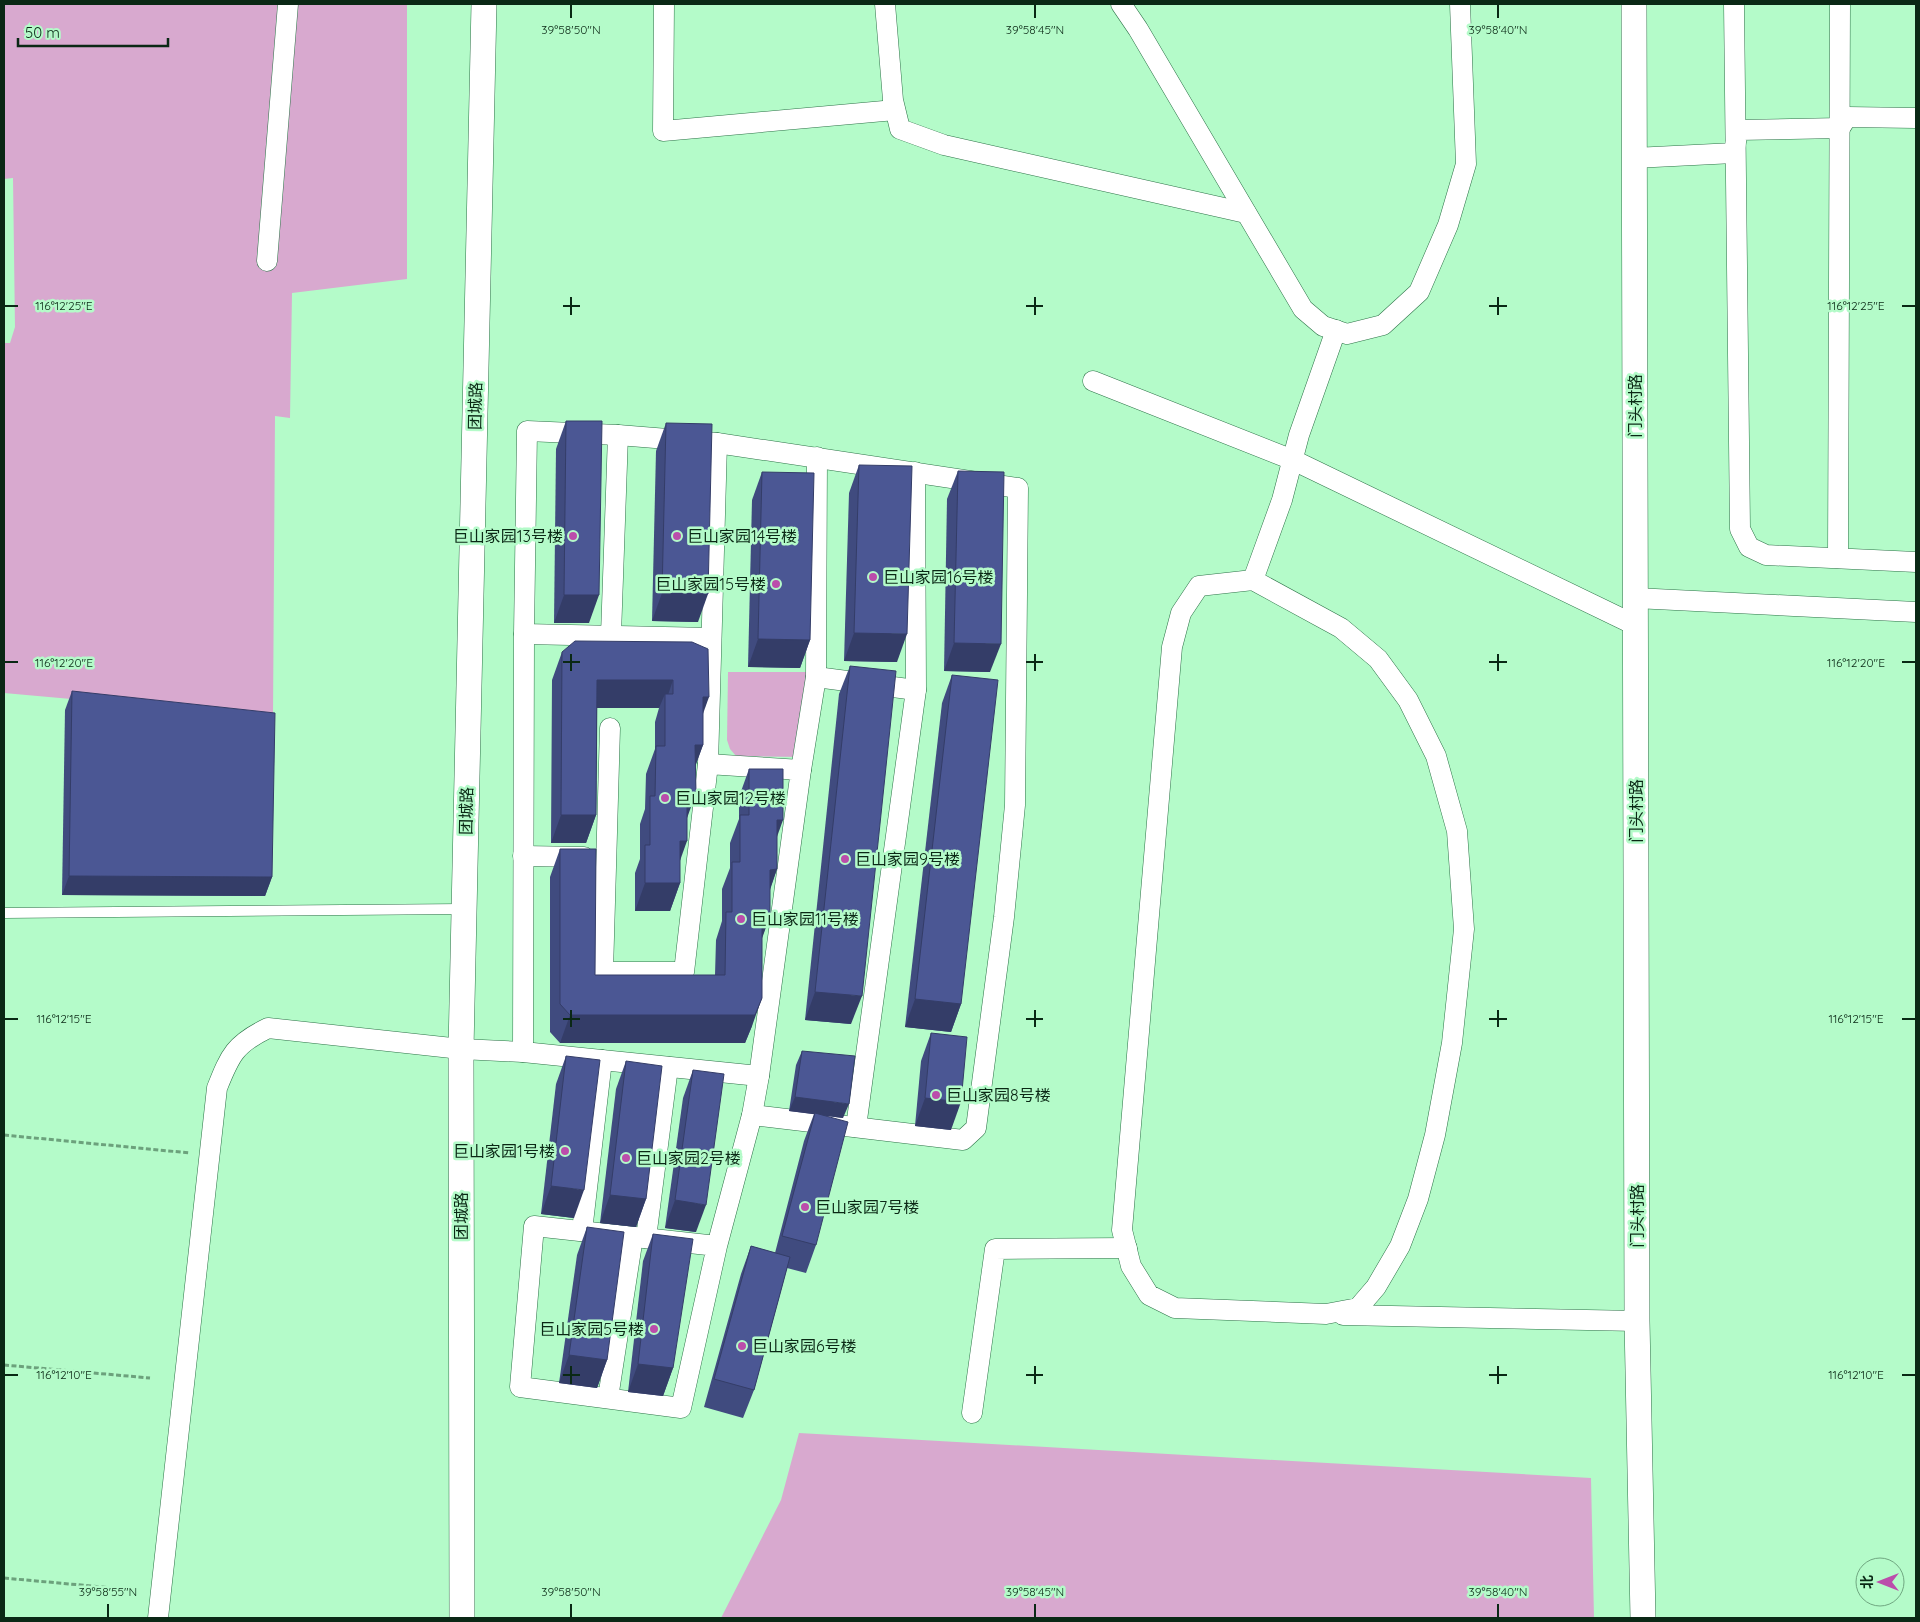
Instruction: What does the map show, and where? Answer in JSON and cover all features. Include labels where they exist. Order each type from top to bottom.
[{"type":"street","points":[[267,261],[288,4]]},
{"type":"street","name":"团城路","points":[[462,1618],[461,1049],[484,4]]},
{"type":"street","points":[[664,4],[663,131],[895,110]]},
{"type":"street","points":[[885,4],[895,110],[900,129],[944,146],[1246,213]]},
{"type":"street","points":[[1121,4],[1138,29],[1303,309],[1323,326],[1347,334],[1383,325],[1419,292],[1448,225],[1466,164],[1460,4]]},
{"type":"street","name":"门头村路","points":[[1634,4],[1637,1321],[1643,1618]]},
{"type":"street","points":[[1734,4],[1734,153],[1740,528],[1749,547],[1766,556],[1916,562]]},
{"type":"street","points":[[1838,558],[1840,4]]},
{"type":"street","points":[[1840,128],[1847,117],[1916,118]]},
{"type":"street","points":[[1734,153],[1738,130],[1840,128]]},
{"type":"street","points":[[1634,158],[1734,153]]},
{"type":"street","points":[[1253,580],[1282,500],[1299,435],[1336,330]]},
{"type":"street","points":[[1093,381],[1293,460],[1635,625]]},
{"type":"street","points":[[522,1052],[527,431],[717,442],[1018,488],[1015,805],[1004,917],[976,1128],[963,1140],[752,1115]]},
{"type":"street","points":[[611,636],[618,435]]},
{"type":"street","points":[[610,728],[603,972],[684,972],[708,764],[717,442]]},
{"type":"street","points":[[717,1246],[534,1226],[520,1387],[681,1408],[717,1246],[752,1115],[759,1076],[801,770],[816,677],[817,457]]},
{"type":"street","points":[[856,1127],[916,690],[915,472]]},
{"type":"street","points":[[1326,1314],[1358,1308],[1376,1287],[1400,1246],[1420,1190],[1435,1135],[1452,1043],[1464,929],[1457,832],[1436,756],[1408,700],[1378,659],[1341,628],[1253,580],[1198,586],[1180,613],[1172,647],[1122,1230],[1131,1266],[1149,1295],[1175,1308],[1326,1314],[1637,1321]]},
{"type":"street","points":[[1635,598],[1916,612]]},
{"type":"street","points":[[524,634],[711,638]]},
{"type":"street","points":[[816,677],[916,690]]},
{"type":"street","points":[[708,764],[801,770]]},
{"type":"street","points":[[523,856],[606,857]]},
{"type":"street","points":[[158,1618],[217,1088],[229,1058],[248,1038],[268,1028],[461,1049],[522,1052],[759,1076]]},
{"type":"street","points":[[582,1232],[602,1060]]},
{"type":"street","points":[[608,1398],[639,1238],[668,1066]]},
{"type":"street","points":[[972,1413],[995,1249],[1126,1248]]},
{"type":"lane","points":[[4,913],[464,909]]},
{"type":"path","points":[[4,1135],[209,1154]]},
{"type":"path","points":[[4,1365],[150,1378]]},
{"type":"path","points":[[4,1578],[124,1589]]},
{"type":"shaded area","points":[[4,4],[407,4],[407,279],[292,293],[290,418],[275,416],[273,717],[4,693],[4,343],[10,343],[15,327],[13,178],[4,179]]},
{"type":"shaded area","points":[[728,672],[810,672],[804,757],[736,756],[730,749],[727,740]]},
{"type":"shaded area","points":[[799,1433],[1591,1478],[1594,1618],[721,1618],[781,1500]]},
{"type":"building","name":"巨山家园13号楼","points":[[566,421],[602,421],[599,595],[564,595]]},
{"type":"building","name":"巨山家园14号楼","points":[[666,423],[712,424],[708,594],[662,593]]},
{"type":"building","name":"巨山家园16号楼","points":[[859,465],[912,466],[907,634],[854,633]]},
{"type":"building","points":[[958,471],[1004,472],[1001,644],[954,643]]},
{"type":"building","name":"巨山家园15号楼","points":[[762,472],[814,473],[810,640],[758,639]]},
{"type":"building","name":"巨山家园12号楼","points":[[575,641],[692,642],[708,649],[709,697],[703,697],[703,745],[695,745],[696,793],[687,793],[687,841],[680,841],[680,883],[645,883],[645,845],[650,845],[650,796],[655,796],[656,746],[665,746],[665,694],[673,694],[673,680],[597,680],[596,815],[561,815],[562,652]]},
{"type":"building","name":"巨山家园9号楼","points":[[850,666],[896,671],[862,996],[815,992]]},
{"type":"building","points":[[952,675],[998,680],[961,1004],[915,999]]},
{"type":"building","points":[[72,691],[275,713],[272,877],[69,876]]},
{"type":"building","points":[[749,769],[783,769],[783,820],[777,820],[777,869],[770,870],[770,916],[762,916],[762,998],[755,1015],[570,1015],[560,1004],[560,849],[596,849],[595,975],[725,975],[726,912],[732,912],[732,862],[740,862],[740,815],[749,815]]},
{"type":"building","points":[[931,1033],[967,1037],[961,1102],[925,1098]]},
{"type":"building","points":[[802,1051],[855,1056],[849,1104],[795,1097]]},
{"type":"building","name":"巨山家园1号楼","points":[[566,1056],[600,1060],[584,1190],[551,1186]]},
{"type":"building","name":"巨山家园2号楼","points":[[626,1061],[662,1066],[646,1199],[610,1195]]},
{"type":"building","points":[[693,1070],[724,1074],[706,1205],[675,1200]]},
{"type":"building","name":"巨山家园7号楼","points":[[815,1113],[848,1122],[816,1245],[782,1236]]},
{"type":"building","points":[[587,1227],[624,1232],[607,1360],[569,1355]]},
{"type":"building","name":"巨山家园5号楼","points":[[653,1234],[693,1239],[673,1368],[638,1364]]},
{"type":"building","name":"巨山家园6号楼","points":[[751,1246],[790,1257],[754,1390],[714,1379]]},
{"type":"place","name":"巨山家园13号楼","points":[[573,536]]},
{"type":"place","name":"巨山家园14号楼","points":[[677,536]]},
{"type":"place","name":"巨山家园16号楼","points":[[873,577]]},
{"type":"place","name":"巨山家园15号楼","points":[[776,584]]},
{"type":"place","name":"巨山家园12号楼","points":[[665,798]]},
{"type":"place","name":"巨山家园9号楼","points":[[845,859]]},
{"type":"place","name":"巨山家园11号楼","points":[[741,919]]},
{"type":"place","name":"巨山家园8号楼","points":[[936,1095]]},
{"type":"place","name":"巨山家园1号楼","points":[[565,1151]]},
{"type":"place","name":"巨山家园2号楼","points":[[626,1158]]},
{"type":"place","name":"巨山家园7号楼","points":[[805,1207]]},
{"type":"place","name":"巨山家园5号楼","points":[[654,1329]]},
{"type":"place","name":"巨山家园6号楼","points":[[742,1346]]}]
